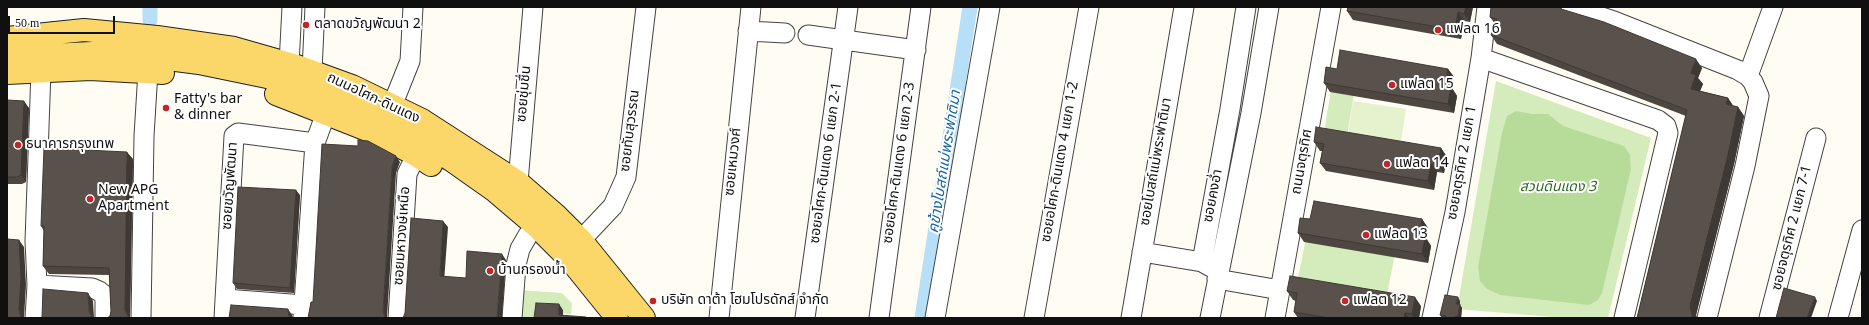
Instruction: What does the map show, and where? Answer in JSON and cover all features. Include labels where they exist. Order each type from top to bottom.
[{"type":"main road","name":"ถนนอโศก-ดินแดง","points":[[7,38],[84,30],[157,37],[234,48],[312,71],[352,86],[422,120],[518,182],[556,214],[581,240],[644,318]]},
{"type":"main road","name":"ถนนอโศก-ดินแดง","points":[[7,57],[114,52],[199,63],[268,77],[320,93],[365,111],[410,134],[451,160],[495,192],[535,225],[571,261],[613,312]]},
{"type":"main road","name":"ถนนอโศก-ดินแดง","points":[[7,73],[41,70],[90,69],[148,71],[227,82],[279,95],[326,113],[370,131],[416,155],[490,205],[528,235],[613,312]]},
{"type":"street","points":[[289,64],[292,7]]},
{"type":"street","points":[[312,71],[315,7]]},
{"type":"street","points":[[392,106],[410,61],[413,7]]},
{"type":"street","name":"ซอยชุ่มชื่น","points":[[518,182],[533,7]]},
{"type":"street","name":"ซอยทับสุวรรณ","points":[[581,240],[613,206],[626,177],[646,7]]},
{"type":"street","name":"ซอยเหมวงศ์","points":[[719,318],[751,7]]},
{"type":"street","name":"ซอยอโศก-ดินแดง 6 แยก 2-1","points":[[805,318],[848,7]]},
{"type":"street","name":"ซอยอโศก-ดินแดง 6 แยก 2-3","points":[[879,318],[922,7]]},
{"type":"street","points":[[935,318],[990,7]]},
{"type":"street","name":"ซอยอโศก-ดินแดง 4 แยก 1-2","points":[[1034,318],[1089,7]]},
{"type":"street","name":"ซอยโบสถ์แม่พระฟาติมา","points":[[1131,318],[1184,7]]},
{"type":"street","name":"ซอยคงอ่ำ","points":[[1202,262],[1230,110],[1246,7]]},
{"type":"street","name":"ซอยคงอ่ำ","points":[[1210,318],[1251,113],[1269,7]]},
{"type":"street","name":"ถนนจตุรทิศ","points":[[1275,318],[1331,7]]},
{"type":"street","name":"ซอยจตุรทิศ 2 แยก 1","points":[[1432,318],[1455,212],[1481,58],[1487,7]]},
{"type":"street","points":[[1571,7],[1616,14],[1738,70],[1748,76],[1759,96],[1745,166],[1707,318]]},
{"type":"street","points":[[1748,76],[1773,7]]},
{"type":"street","points":[[748,31],[785,33]]},
{"type":"street","points":[[808,35],[916,50]]},
{"type":"street","points":[[1481,58],[1658,120],[1666,126],[1668,133],[1624,318]]},
{"type":"street","points":[[35,318],[37,285],[35,241],[41,70]]},
{"type":"street","points":[[141,318],[144,136],[148,71]]},
{"type":"street","points":[[1230,110],[1251,113]]},
{"type":"street","points":[[225,299],[303,312],[315,143],[326,113]]},
{"type":"street","name":"ซอยขวัญพัฒนา","points":[[224,318],[234,136],[238,133],[315,143]]},
{"type":"street","name":"ซอยจตุรทิศ 2 แยก 7-1","points":[[1769,318],[1816,138]]},
{"type":"street","name":"ซอยมหาวงษ์เหนือ","points":[[398,318],[407,174],[416,155]]},
{"type":"street","points":[[1840,317],[1862,230]]},
{"type":"street","points":[[512,318],[516,265],[520,249],[528,235]]},
{"type":"street","points":[[1142,252],[1202,262],[1219,272],[1280,290]]},
{"type":"street","points":[[37,285],[92,288],[99,291],[104,295],[105,318]]},
{"type":"green space","name":"สวนดินแดง 3","points":[[1496,81],[1651,138],[1608,318],[1565,318],[1457,309]]},
{"type":"green space","points":[[1331,90],[1354,94],[1346,142],[1323,138]]},
{"type":"green space","points":[[1353,101],[1406,109],[1401,142],[1348,135]]},
{"type":"green space","name":"สวนดินแดง 3","points":[[1516,111],[1532,114],[1548,114],[1563,126],[1624,146],[1630,155],[1631,169],[1602,293],[1598,300],[1589,305],[1500,295],[1487,289],[1480,281],[1478,267],[1502,133],[1507,116]]},
{"type":"green space","points":[[1306,238],[1395,254],[1385,305],[1296,288]]},
{"type":"green space","points":[[518,290],[562,293],[572,303],[571,314],[542,312],[542,318],[517,318]]},
{"type":"building","points":[[1348,7],[1466,7],[1464,14],[1458,12],[1455,30],[1347,11]]},
{"type":"building","points":[[1491,7],[1560,7],[1561,9],[1604,22],[1696,59],[1691,73],[1696,75],[1691,89],[1728,98],[1726,104],[1738,107],[1728,155],[1690,306],[1692,318],[1637,318],[1687,110],[1491,35],[1497,19],[1490,17]]},
{"type":"building","name":"แฟลต 15","points":[[1340,50],[1448,69],[1445,86],[1451,87],[1448,104],[1324,83],[1326,67],[1337,69]]},
{"type":"building","name":"ธนาคารกรุงเทพ","points":[[7,100],[24,101],[21,175],[17,177],[7,177]]},
{"type":"building","name":"แฟลต 14","points":[[1316,127],[1441,148],[1438,165],[1431,164],[1428,181],[1320,163],[1324,144],[1314,142]]},
{"type":"building","points":[[358,140],[368,141],[396,156],[392,167],[383,311],[385,318],[308,318],[311,302],[313,302],[322,144],[358,146]]},
{"type":"building","name":"New APG Apartment","points":[[44,148],[127,152],[125,310],[129,318],[107,318],[110,316],[111,311],[109,268],[43,266],[44,226],[41,226]]},
{"type":"building","points":[[238,187],[296,190],[290,288],[233,283]]},
{"type":"building","name":"แฟลต 13","points":[[1314,201],[1422,219],[1419,237],[1425,238],[1422,254],[1298,233],[1300,218],[1310,219]]},
{"type":"building","points":[[411,218],[443,221],[440,276],[466,278],[467,251],[502,254],[497,318],[403,318],[405,313]]},
{"type":"building","points":[[7,239],[19,240],[21,278],[19,310],[21,318],[7,318]]},
{"type":"building","name":"แฟลต 12","points":[[1290,276],[1415,297],[1412,314],[1405,313],[1404,318],[1329,318],[1294,312],[1297,293],[1287,291]]},
{"type":"building","points":[[1784,288],[1815,297],[1808,318],[1776,318]]},
{"type":"building","points":[[43,289],[88,293],[89,311],[92,318],[42,318]]},
{"type":"building","points":[[1445,295],[1458,297],[1456,304],[1460,304],[1458,316],[1446,318],[1446,316],[1440,315]]},
{"type":"building","points":[[536,303],[559,304],[559,315],[587,318],[534,318]]},
{"type":"building","points":[[231,305],[288,309],[290,318],[229,318]]},
{"type":"waterway","points":[[150,7],[150,20]]},
{"type":"waterway","name":"คูข้างโบสถ์แม่พระฟาติมา","points":[[922,318],[970,7]]},
{"type":"place","name":"ตลาดขวัญพัฒนา 2","points":[[306,25]]},
{"type":"place","name":"แฟลต 16","points":[[1438,30]]},
{"type":"place","name":"แฟลต 15","points":[[1392,85]]},
{"type":"place","name":"Fatty's bar & dinner","points":[[166,108]]},
{"type":"place","name":"ธนาคารกรุงเทพ","points":[[18,145]]},
{"type":"place","name":"แฟลต 14","points":[[1387,164]]},
{"type":"place","name":"New APG Apartment","points":[[90,199]]},
{"type":"place","name":"แฟลต 13","points":[[1366,235]]},
{"type":"place","name":"บ้านกรองน้ำ","points":[[490,271]]},
{"type":"place","name":"บริษัท ดาต้า โฮมโปรดักส์ จำกัด","points":[[653,301]]},
{"type":"place","name":"แฟลต 12","points":[[1345,301]]}]
